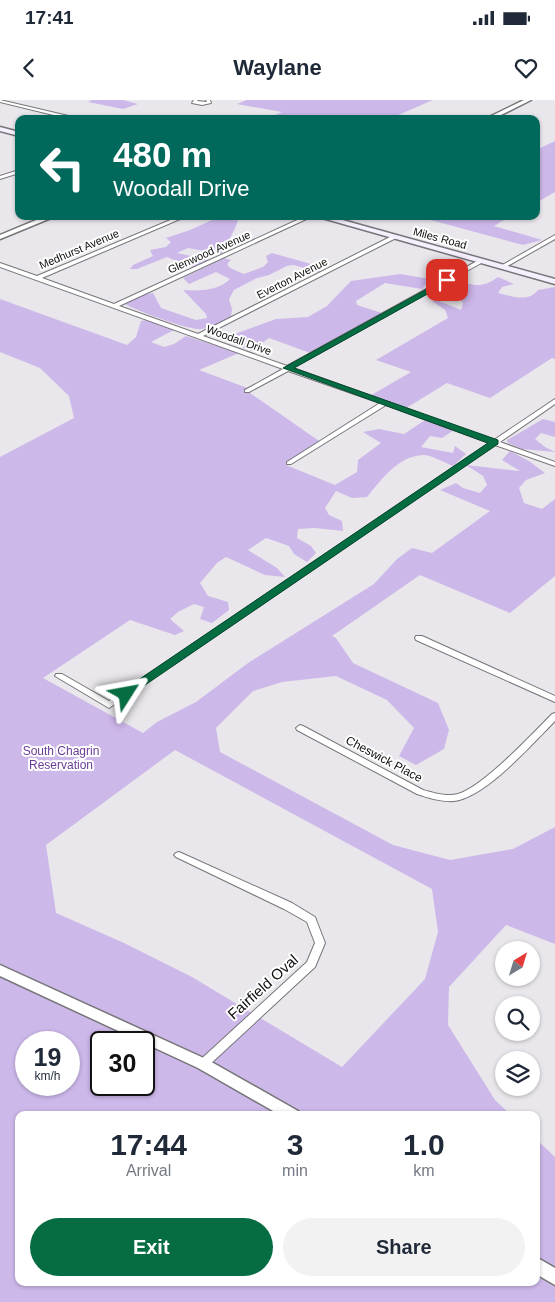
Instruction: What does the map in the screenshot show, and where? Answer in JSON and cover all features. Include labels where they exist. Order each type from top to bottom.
[{"type":"main road","points":[[0,129],[15,133]]},
{"type":"main road","name":"Miles Road","points":[[333,220],[555,282]]},
{"type":"street","points":[[196,100],[194,102],[202,104],[209,103],[208,100]]},
{"type":"street","points":[[496,115],[528,100]]},
{"type":"street","points":[[0,101],[60,115]]},
{"type":"street","points":[[16,105],[27,102]]},
{"type":"street","points":[[0,178],[15,173]]},
{"type":"street","points":[[0,237],[43,220]]},
{"type":"street","name":"Medhurst Avenue","points":[[37,278],[175,220]]},
{"type":"street","name":"Glenwood Avenue","points":[[114,306],[302,220]]},
{"type":"street","name":"Everton Avenue","points":[[198,336],[394,238]]},
{"type":"street","points":[[502,267],[555,238]]},
{"type":"street","points":[[247,390],[481,262]]},
{"type":"street","name":"Woodall Drive","points":[[0,265],[555,464]]},
{"type":"street","points":[[59,676],[109,704],[555,401]]},
{"type":"street","points":[[289,463],[385,403]]},
{"type":"street","points":[[419,638],[555,699]]},
{"type":"street","name":"Cheswick Place","points":[[300,728],[420,792],[436,798],[461,797],[480,787],[555,716]]},
{"type":"street","name":"Fairfield Oval","points":[[179,855],[288,906],[311,920],[320,943],[311,964],[203,1064]]},
{"type":"street","points":[[0,970],[203,1064],[286,1111]]},
{"type":"street","points":[[540,1267],[555,1277]]},
{"type":"green space","points":[[92,100],[123,100],[138,104],[123,109],[88,102]]},
{"type":"green space","points":[[247,100],[433,100],[398,115],[275,115],[282,112],[237,104]]},
{"type":"green space","points":[[555,141],[555,192],[540,201],[540,148]]},
{"type":"green space","points":[[212,220],[238,220],[225,251],[221,254],[188,248],[177,253],[211,260],[195,269],[167,257],[137,269],[130,269],[133,265],[153,256],[150,250],[166,247],[171,242],[166,238]]},
{"type":"green space","points":[[431,220],[504,220],[494,226],[542,240],[523,245]]},
{"type":"green space","points":[[272,253],[318,266],[320,273],[294,265],[257,278],[234,290],[229,299],[232,309],[231,317],[202,329],[176,324],[125,304],[141,295],[153,293],[161,308],[196,320],[207,318],[206,314],[183,290],[214,288],[230,279],[216,272],[189,284],[183,278],[224,258],[231,260],[227,264],[230,268],[244,274],[263,267],[268,262],[266,256]]},
{"type":"green space","points":[[400,274],[430,279],[422,289],[385,283],[356,301],[357,305],[385,314],[313,354],[269,338],[251,351],[221,339],[276,319],[308,317],[327,306],[351,281]]},
{"type":"green space","points":[[498,277],[514,284],[502,287],[498,293],[514,297],[529,296],[538,290],[555,287],[555,359],[552,358],[490,398],[447,383],[403,410],[368,397],[411,372],[376,360],[448,318],[445,310],[432,301],[439,301],[461,310],[463,303],[458,296],[440,292],[457,287],[458,281],[479,285],[488,283]]},
{"type":"green space","name":"South Chagrin Reservation","points":[[0,299],[127,345],[136,337],[141,321],[146,320],[174,330],[151,342],[164,347],[174,344],[186,336],[239,353],[199,370],[250,389],[247,391],[322,443],[286,465],[335,485],[357,472],[358,460],[381,443],[363,432],[379,429],[404,434],[425,420],[454,430],[442,438],[430,436],[421,447],[453,453],[455,446],[466,454],[453,466],[427,455],[414,456],[391,470],[367,497],[352,498],[336,491],[325,508],[329,515],[342,521],[343,531],[315,528],[298,529],[297,538],[311,546],[316,553],[307,562],[294,554],[289,546],[266,538],[248,550],[277,568],[285,577],[265,575],[226,557],[217,563],[200,583],[208,596],[228,602],[229,610],[212,623],[200,619],[204,607],[194,604],[178,612],[170,619],[184,631],[175,635],[130,620],[43,678],[143,733],[157,722],[196,702],[248,663],[374,584],[397,559],[412,548],[432,553],[490,511],[440,490],[456,483],[463,488],[480,493],[487,485],[483,476],[466,465],[520,471],[502,460],[510,451],[529,461],[545,473],[526,480],[519,488],[524,503],[542,509],[555,499],[555,576],[510,613],[420,575],[332,636],[336,638],[353,663],[438,703],[449,730],[444,749],[416,765],[399,756],[414,728],[387,700],[336,676],[282,682],[253,691],[216,728],[220,752],[393,845],[450,860],[513,849],[555,827],[555,944],[506,925],[449,987],[448,1025],[495,1100],[507,1111],[15,1111],[15,1286],[540,1286],[540,1143],[555,1157],[555,1302],[0,1302],[0,457],[74,418],[69,396],[40,368],[0,352]],"holes":[[[175,750],[432,889],[438,932],[425,979],[342,1067],[192,977],[124,943],[56,913],[46,845]]]},
{"type":"green space","points":[[543,419],[555,422],[555,437],[541,433],[535,439],[555,452],[522,449],[508,443],[507,440]]},
{"type":"route","points":[[126,694],[495,442],[287,368],[447,280]]}]
